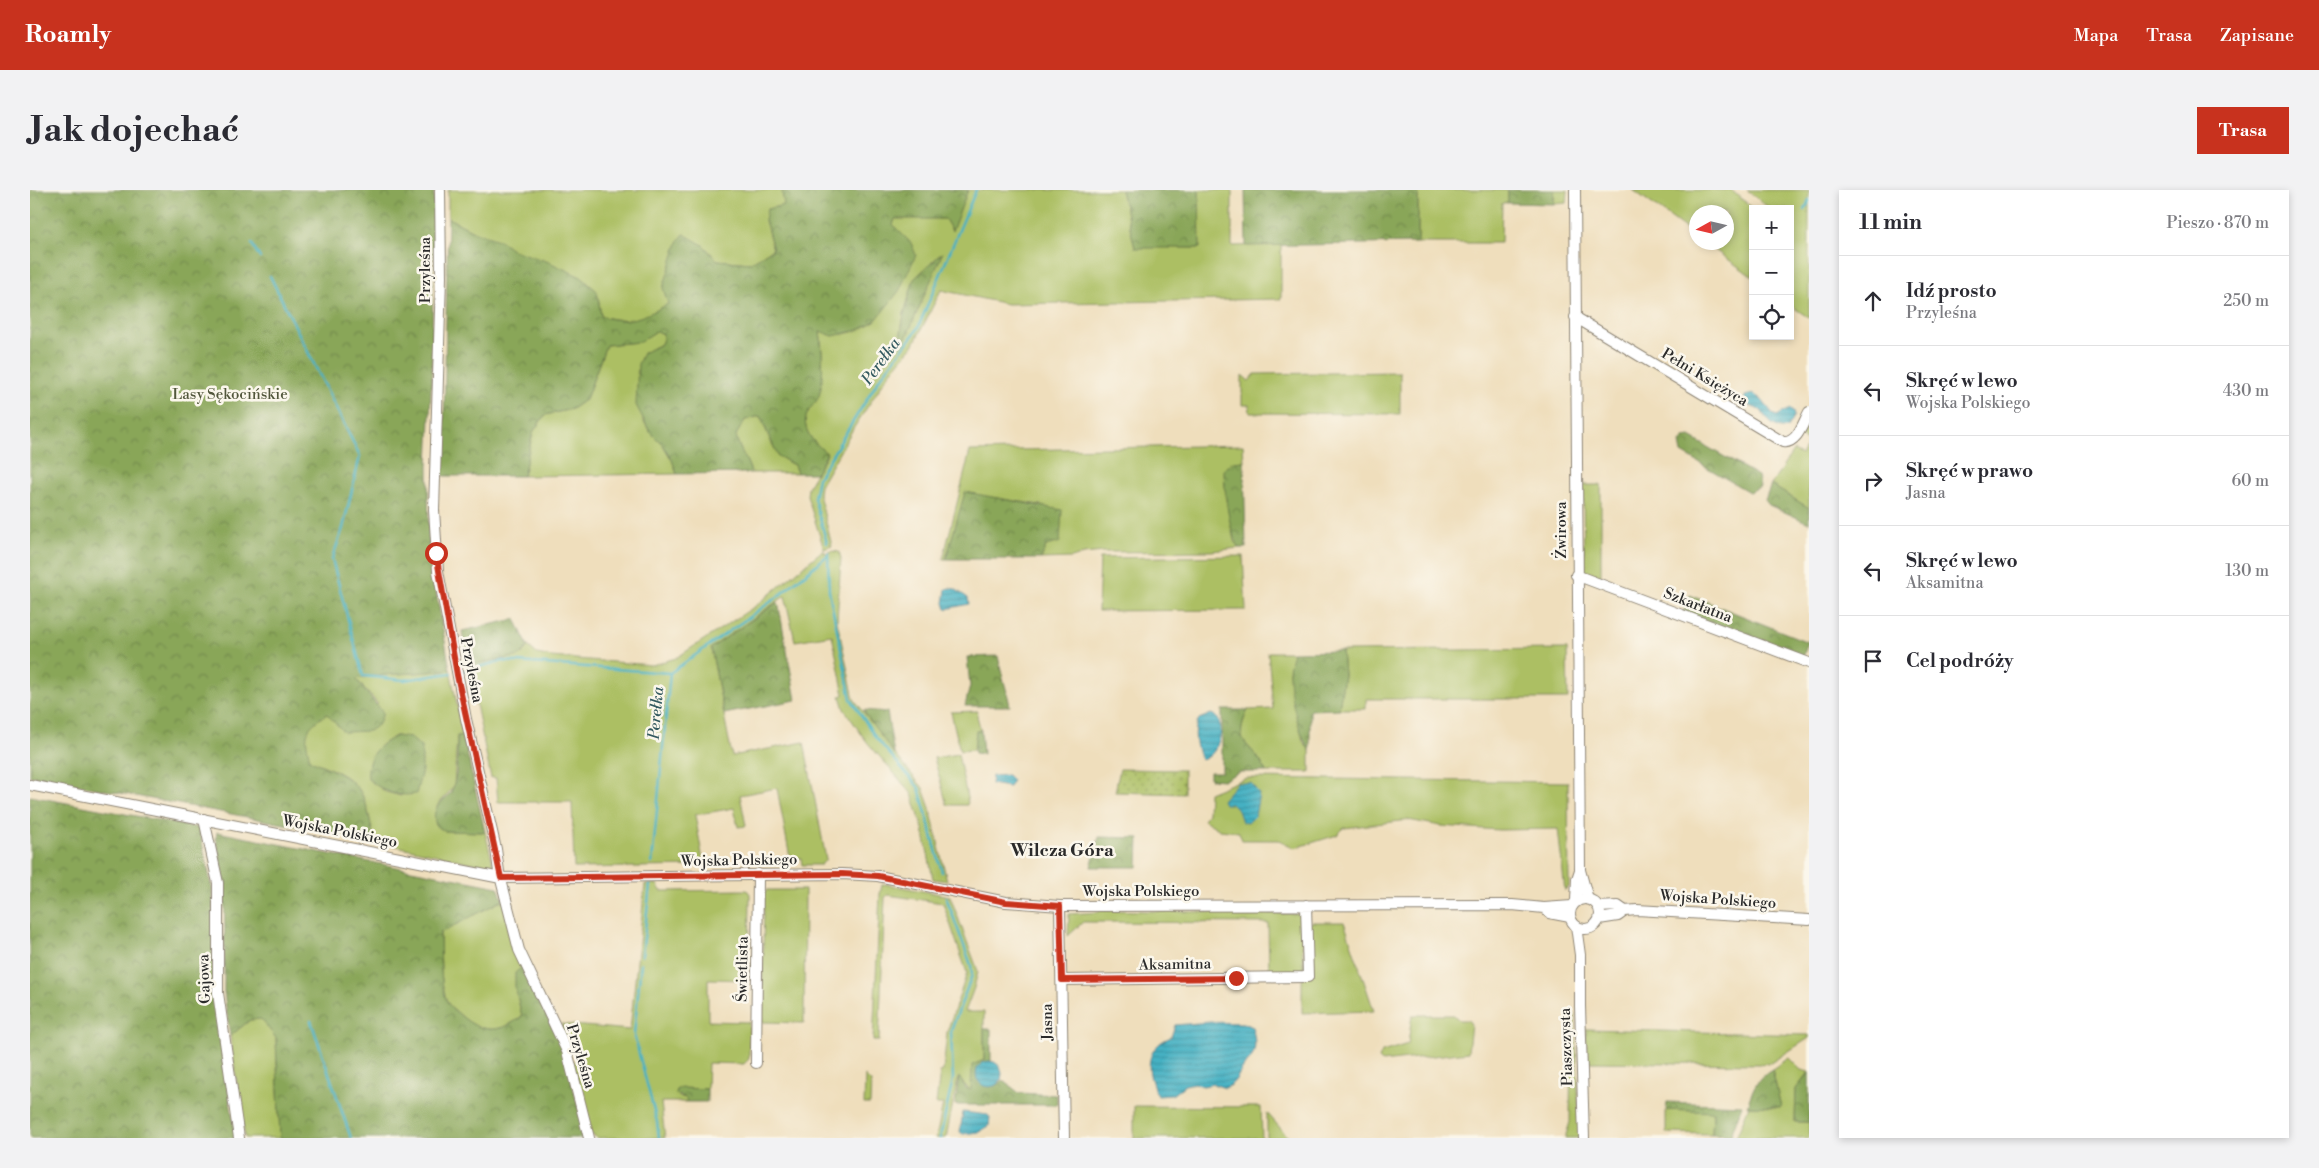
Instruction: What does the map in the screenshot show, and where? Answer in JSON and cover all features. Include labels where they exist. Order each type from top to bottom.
[{"type":"street","name":"Przyleśna","points":[[440,190],[441,277],[434,484],[436,553],[457,675],[501,878],[522,957],[560,1031],[567,1051],[588,1138]]},
{"type":"street","name":"Żwirowa","points":[[1575,190],[1576,574],[1580,870],[1588,899]]},
{"type":"street","name":"Pełni Księżyca","points":[[1575,317],[1783,442],[1794,440],[1809,412]]},
{"type":"street","name":"Szkarłatna","points":[[1576,574],[1809,663]]},
{"type":"street","name":"Wojska Polskiego","points":[[30,785],[501,878],[758,874],[878,876],[1006,902],[1060,906],[1512,905],[1544,908],[1574,904]]},
{"type":"street","name":"Gajowa","points":[[204,820],[218,882],[218,993],[239,1138]]},
{"type":"street","name":"Żwirowa","points":[[1574,904],[1576,880],[1580,870]]},
{"type":"street","name":"Świetlista","points":[[756,1064],[758,874]]},
{"type":"street","points":[[1588,899],[1598,907],[1599,919],[1595,925],[1587,929],[1576,926],[1570,917],[1574,904],[1588,899]]},
{"type":"street","name":"Aksamitna","points":[[1062,980],[1308,977],[1306,905]]},
{"type":"street","name":"Jasna","points":[[1060,906],[1064,1138]]},
{"type":"street","name":"Wojska Polskiego","points":[[1598,907],[1618,906],[1625,910],[1809,920]]},
{"type":"street","name":"Wojska Polskiego","points":[[1544,908],[1549,913],[1570,917]]},
{"type":"street","name":"Wojska Polskiego","points":[[1599,919],[1618,916],[1625,910]]},
{"type":"street","name":"Piaszczysta","points":[[1576,926],[1580,955],[1584,1138]]},
{"type":"street","name":"Piaszczysta","points":[[1580,955],[1587,929]]},
{"type":"green space","name":"Lasy Sękocińskie","points":[[30,190],[434,190],[432,365],[428,467],[429,552],[450,669],[379,675],[356,679],[383,713],[379,724],[369,731],[344,732],[327,714],[314,723],[308,732],[307,738],[310,760],[341,774],[358,788],[367,808],[374,841],[30,776]]},
{"type":"green space","points":[[448,190],[784,190],[782,193],[785,205],[765,220],[773,249],[750,263],[717,260],[703,245],[667,305],[652,314],[626,320],[601,316],[597,292],[581,277],[513,250],[501,241],[475,232],[448,218]]},
{"type":"green space","points":[[784,190],[968,190],[952,231],[945,219],[895,219],[893,225],[911,243],[916,255],[899,291],[876,320],[859,330],[833,336],[820,331],[821,388],[818,398],[808,412],[805,424],[813,441],[827,453],[816,473],[797,473],[794,465],[778,456],[760,416],[745,420],[736,435],[751,473],[677,474],[672,460],[663,445],[650,432],[636,405],[638,364],[643,353],[661,344],[663,339],[663,333],[655,332],[639,342],[606,345],[586,399],[572,409],[545,415],[533,432],[523,476],[443,476],[448,218],[475,232],[501,241],[513,250],[549,262],[581,277],[597,291],[601,316],[610,319],[627,320],[651,313],[668,304],[663,288],[678,242],[684,234],[703,245],[717,260],[750,263],[773,249],[765,220],[767,209],[784,205],[782,193]]},
{"type":"green space","points":[[968,190],[1121,190],[1135,247],[1199,248],[1199,190],[1232,190],[1232,246],[1281,245],[1281,299],[1007,304],[941,290],[913,346],[889,374],[853,429],[820,486],[819,494],[832,546],[824,549],[807,496],[808,487],[827,454],[813,441],[805,424],[822,378],[823,364],[820,330],[835,334],[849,333],[863,328],[876,320],[900,234],[893,225],[895,218],[945,219],[952,230]],"holes":[[[942,253],[906,338],[899,345],[904,314],[914,279]]]},
{"type":"green space","points":[[1121,190],[1199,190],[1200,248],[1135,248]]},
{"type":"green space","points":[[1245,190],[1418,190],[1418,243],[1246,246]]},
{"type":"green space","points":[[1418,190],[1508,190],[1508,203],[1502,203],[1501,243],[1418,243]]},
{"type":"green space","points":[[1508,190],[1554,190],[1554,204],[1508,203]]},
{"type":"green space","points":[[1554,190],[1568,190],[1567,203],[1554,204]]},
{"type":"green space","points":[[1633,190],[1731,190],[1749,205],[1749,274],[1715,250],[1734,250],[1734,205],[1689,205],[1689,231]]},
{"type":"green space","points":[[1747,190],[1809,190],[1809,318],[1794,308],[1794,205],[1765,205]]},
{"type":"green space","points":[[943,252],[906,338],[899,346],[904,314],[914,279]]},
{"type":"green space","points":[[655,332],[663,333],[661,344],[652,348],[637,371],[643,420],[650,432],[663,445],[672,460],[677,474],[523,476],[533,432],[545,415],[572,409],[586,399],[606,345],[639,342]]},
{"type":"green space","points":[[1400,372],[1400,414],[1250,413],[1249,405],[1242,405],[1242,375],[1249,381],[1255,374]]},
{"type":"green space","points":[[760,416],[776,451],[781,457],[794,465],[797,473],[751,473],[736,435],[745,420]]},
{"type":"green space","points":[[1809,423],[1809,442],[1801,437]]},
{"type":"green space","points":[[1690,437],[1758,476],[1760,487],[1749,492],[1682,453],[1680,443],[1684,438]]},
{"type":"green space","points":[[1809,442],[1809,508],[1771,485],[1793,451],[1801,455]]},
{"type":"green space","points":[[1243,445],[1244,461],[1233,462],[1226,500],[1234,541],[1239,548],[1211,551],[1103,552],[1084,554],[1072,558],[1041,559],[1046,546],[1041,505],[965,493],[946,559],[943,559],[970,451]]},
{"type":"green space","points":[[1244,461],[1246,548],[1239,548],[1230,522],[1224,469],[1233,462]]},
{"type":"green space","points":[[1583,485],[1601,485],[1601,581],[1584,572]]},
{"type":"green space","points":[[1771,485],[1809,508],[1809,523],[1769,505],[1765,500]]},
{"type":"green space","points":[[965,492],[1062,510],[1060,542],[1046,546],[1041,559],[946,559]]},
{"type":"green space","points":[[824,549],[824,553],[839,552],[841,558],[837,621],[854,699],[923,788],[930,808],[947,881],[933,879],[923,829],[912,794],[867,742],[844,709],[840,696],[844,695],[832,635],[795,641],[785,596],[711,648],[732,756],[804,742],[826,859],[821,865],[802,865],[801,858],[790,858],[777,788],[740,795],[746,826],[738,827],[734,808],[695,815],[704,866],[574,868],[572,802],[498,802],[496,778],[491,778],[468,665],[520,656],[528,646],[537,654],[551,657],[652,665],[676,658],[757,605]]},
{"type":"green space","points":[[1243,556],[1246,610],[1098,611],[1100,558]]},
{"type":"green space","points":[[1690,595],[1808,642],[1803,657],[1683,613]]},
{"type":"green space","points":[[778,602],[796,700],[724,714],[711,648]]},
{"type":"green space","points":[[515,619],[528,646],[520,656],[468,665],[462,631]]},
{"type":"green space","points":[[1567,649],[1568,699],[1366,699],[1366,709],[1339,709],[1344,675],[1342,651]]},
{"type":"green space","points":[[1342,651],[1344,675],[1339,709],[1310,710],[1310,751],[1298,724],[1290,690],[1289,669],[1293,652]]},
{"type":"green space","points":[[1268,652],[1293,652],[1289,672],[1303,741],[1310,751],[1310,772],[1266,772],[1243,738],[1243,722],[1248,710],[1273,709]]},
{"type":"green space","points":[[998,656],[1010,706],[965,706],[970,686],[967,657]]},
{"type":"green space","points":[[450,669],[463,735],[457,737],[454,786],[437,806],[445,831],[485,832],[493,864],[490,867],[374,841],[367,808],[358,788],[341,774],[310,760],[307,751],[306,736],[310,727],[317,720],[325,715],[347,708],[378,704],[356,679],[379,675]],"holes":[[[396,736],[410,738],[422,748],[401,796],[386,792],[368,779],[372,757],[377,748]]]},
{"type":"green space","points":[[864,710],[887,712],[894,754],[866,715]]},
{"type":"green space","points":[[1222,710],[1248,710],[1243,722],[1243,738],[1266,772],[1239,772],[1224,780],[1210,779],[1210,772],[1222,772]]},
{"type":"green space","points":[[978,711],[977,716],[981,731],[976,731],[974,750],[960,751],[951,712]]},
{"type":"green space","points":[[976,731],[981,731],[983,754],[975,753],[974,750]]},
{"type":"green space","points":[[463,735],[485,832],[445,831],[436,826],[435,812],[437,807],[452,791],[454,785],[457,767],[457,736]]},
{"type":"green space","points":[[396,736],[411,738],[422,748],[422,770],[416,794],[396,794],[368,779],[369,764],[374,752]]},
{"type":"green space","points":[[958,754],[968,802],[967,805],[947,805],[934,758]]},
{"type":"green space","points":[[1120,769],[1184,770],[1184,794],[1115,792]]},
{"type":"green space","points":[[1246,778],[1568,782],[1569,887],[1565,891],[1558,829],[1499,830],[1441,826],[1408,820],[1344,828],[1337,835],[1295,848],[1279,840],[1242,840],[1239,832],[1220,830],[1204,820],[1208,813],[1209,793]]},
{"type":"green space","points":[[30,796],[199,828],[213,893],[213,995],[236,1138],[30,1138]]},
{"type":"green space","points":[[217,832],[498,887],[503,900],[440,933],[444,994],[449,1005],[466,1020],[481,1028],[497,1029],[514,1022],[522,1016],[515,987],[515,973],[523,966],[564,1051],[586,1138],[280,1138],[276,1038],[261,1019],[250,1020],[230,1036],[224,992],[225,883],[216,838]]},
{"type":"green space","points":[[1099,837],[1139,838],[1138,867],[1091,867]]},
{"type":"green space","points":[[645,884],[657,884],[661,891],[747,890],[750,894],[749,980],[708,979],[708,1021],[749,1022],[749,1059],[744,1064],[708,1063],[707,1089],[677,1088],[679,1097],[687,1098],[687,1102],[661,1102],[665,1138],[596,1138],[590,1133],[572,1063],[577,1059],[576,1051],[570,1050],[561,1024],[630,1030]]},
{"type":"green space","points":[[882,885],[950,896],[978,971],[965,1012],[984,1012],[984,1060],[971,1091],[958,1078],[946,1138],[936,1138],[943,1104],[936,1104],[940,1072],[943,1071],[947,1032],[967,973],[943,903],[888,895],[885,897],[879,1041],[873,1041],[880,894]]},
{"type":"green space","points":[[767,890],[805,890],[804,1023],[762,1022],[764,894]]},
{"type":"green space","points":[[503,900],[523,966],[515,987],[522,1016],[514,1022],[497,1029],[481,1028],[466,1020],[447,1002],[442,976],[440,932]]},
{"type":"green space","points":[[1099,910],[1302,914],[1303,971],[1269,973],[1268,923],[1083,922],[1068,936],[1069,914],[1099,912]]},
{"type":"green space","points":[[1310,922],[1344,922],[1374,1011],[1302,1013],[1302,981]]},
{"type":"green space","points":[[1571,1014],[1575,1014],[1580,1138],[1565,1138],[1570,1122]]},
{"type":"green space","points":[[1412,1015],[1454,1015],[1459,1020],[1468,1020],[1471,1024],[1468,1052],[1382,1062],[1379,1059],[1382,1052],[1408,1044]]},
{"type":"green space","points":[[261,1018],[276,1038],[280,1138],[245,1138],[230,1036],[250,1020]]},
{"type":"green space","points":[[984,1029],[991,1029],[991,1062],[981,1063],[997,1085],[1003,1080],[1019,1093],[1057,1095],[1057,1105],[955,1105],[959,1077],[966,1088],[971,1090],[972,1065],[984,1060]]},
{"type":"green space","points":[[1586,1029],[1809,1035],[1809,1038],[1772,1062],[1760,1064],[1587,1062]]},
{"type":"green space","points":[[1789,1058],[1801,1070],[1809,1072],[1796,1089],[1795,1122],[1809,1122],[1809,1138],[1736,1138],[1749,1106],[1781,1107],[1772,1069]]},
{"type":"green space","points":[[1772,1069],[1781,1107],[1747,1106],[1753,1089],[1759,1080]]},
{"type":"green space","points":[[1809,1073],[1809,1122],[1795,1122],[1796,1089]]},
{"type":"green space","points":[[865,1076],[871,1082],[870,1104],[864,1104]]},
{"type":"green space","points":[[677,1088],[707,1089],[707,1102],[687,1102],[686,1098],[676,1094]]},
{"type":"green space","points":[[1667,1102],[1742,1105],[1731,1135],[1712,1134],[1713,1112],[1666,1110]]},
{"type":"green space","points":[[1134,1106],[1261,1107],[1262,1138],[1134,1138]]},
{"type":"green space","points":[[1666,1110],[1713,1111],[1712,1134],[1666,1133]]},
{"type":"green space","points":[[1267,1113],[1289,1138],[1267,1138]]},
{"type":"water","points":[[1753,394],[1761,399],[1774,415],[1777,416],[1790,409],[1793,412],[1794,416],[1787,428],[1775,426],[1761,410],[1744,404],[1745,396]]},
{"type":"water","points":[[946,589],[955,589],[968,598],[969,604],[946,609],[944,603]]},
{"type":"water","points":[[1211,714],[1216,716],[1221,728],[1219,742],[1212,754],[1201,760],[1196,745],[1195,734],[1197,724],[1199,719]]},
{"type":"water","points":[[1008,775],[1013,780],[1009,787],[991,784],[992,776]]},
{"type":"water","points":[[1237,783],[1251,783],[1259,794],[1255,816],[1248,823],[1242,822],[1238,810],[1232,804],[1224,804],[1222,800]]},
{"type":"water","points":[[1210,1022],[1243,1023],[1252,1027],[1255,1039],[1253,1055],[1238,1077],[1225,1088],[1213,1084],[1203,1086],[1194,1083],[1185,1085],[1172,1095],[1158,1096],[1149,1071],[1151,1055],[1155,1048],[1171,1037],[1175,1025]]},
{"type":"water","points":[[989,1061],[998,1065],[1002,1074],[998,1083],[989,1087],[980,1083],[976,1074],[980,1065]]},
{"type":"water","points":[[963,1112],[988,1115],[990,1117],[989,1126],[979,1132],[963,1134],[960,1132]]},
{"type":"waterway","name":"Perełka","points":[[827,543],[814,498],[818,478],[880,378],[917,330],[976,190]]},
{"type":"waterway","points":[[1805,210],[1809,200]]},
{"type":"waterway","points":[[252,244],[260,258]]},
{"type":"waterway","points":[[270,276],[360,456],[343,528],[332,559],[363,676],[404,680],[451,673]]},
{"type":"waterway","points":[[828,553],[829,591],[851,699],[876,738],[919,788],[942,872]]},
{"type":"waterway","name":"Perełka","points":[[652,863],[670,673],[776,598],[828,555]]},
{"type":"waterway","points":[[462,671],[503,661],[670,673]]},
{"type":"waterway","name":"Perełka","points":[[642,956],[650,885]]},
{"type":"waterway","points":[[940,1138],[953,1079],[951,1031],[972,975],[971,965],[946,897]]},
{"type":"waterway","name":"Perełka","points":[[641,963],[634,1035],[657,1122],[659,1138]]},
{"type":"waterway","points":[[311,1021],[351,1138]]},
{"type":"district","name":"Wilcza Góra","points":[[1062,850]]},
{"type":"route","points":[[436,553],[457,675],[501,878],[784,874],[878,876],[1006,902],[1060,906],[1062,980],[1236,978]]}]
